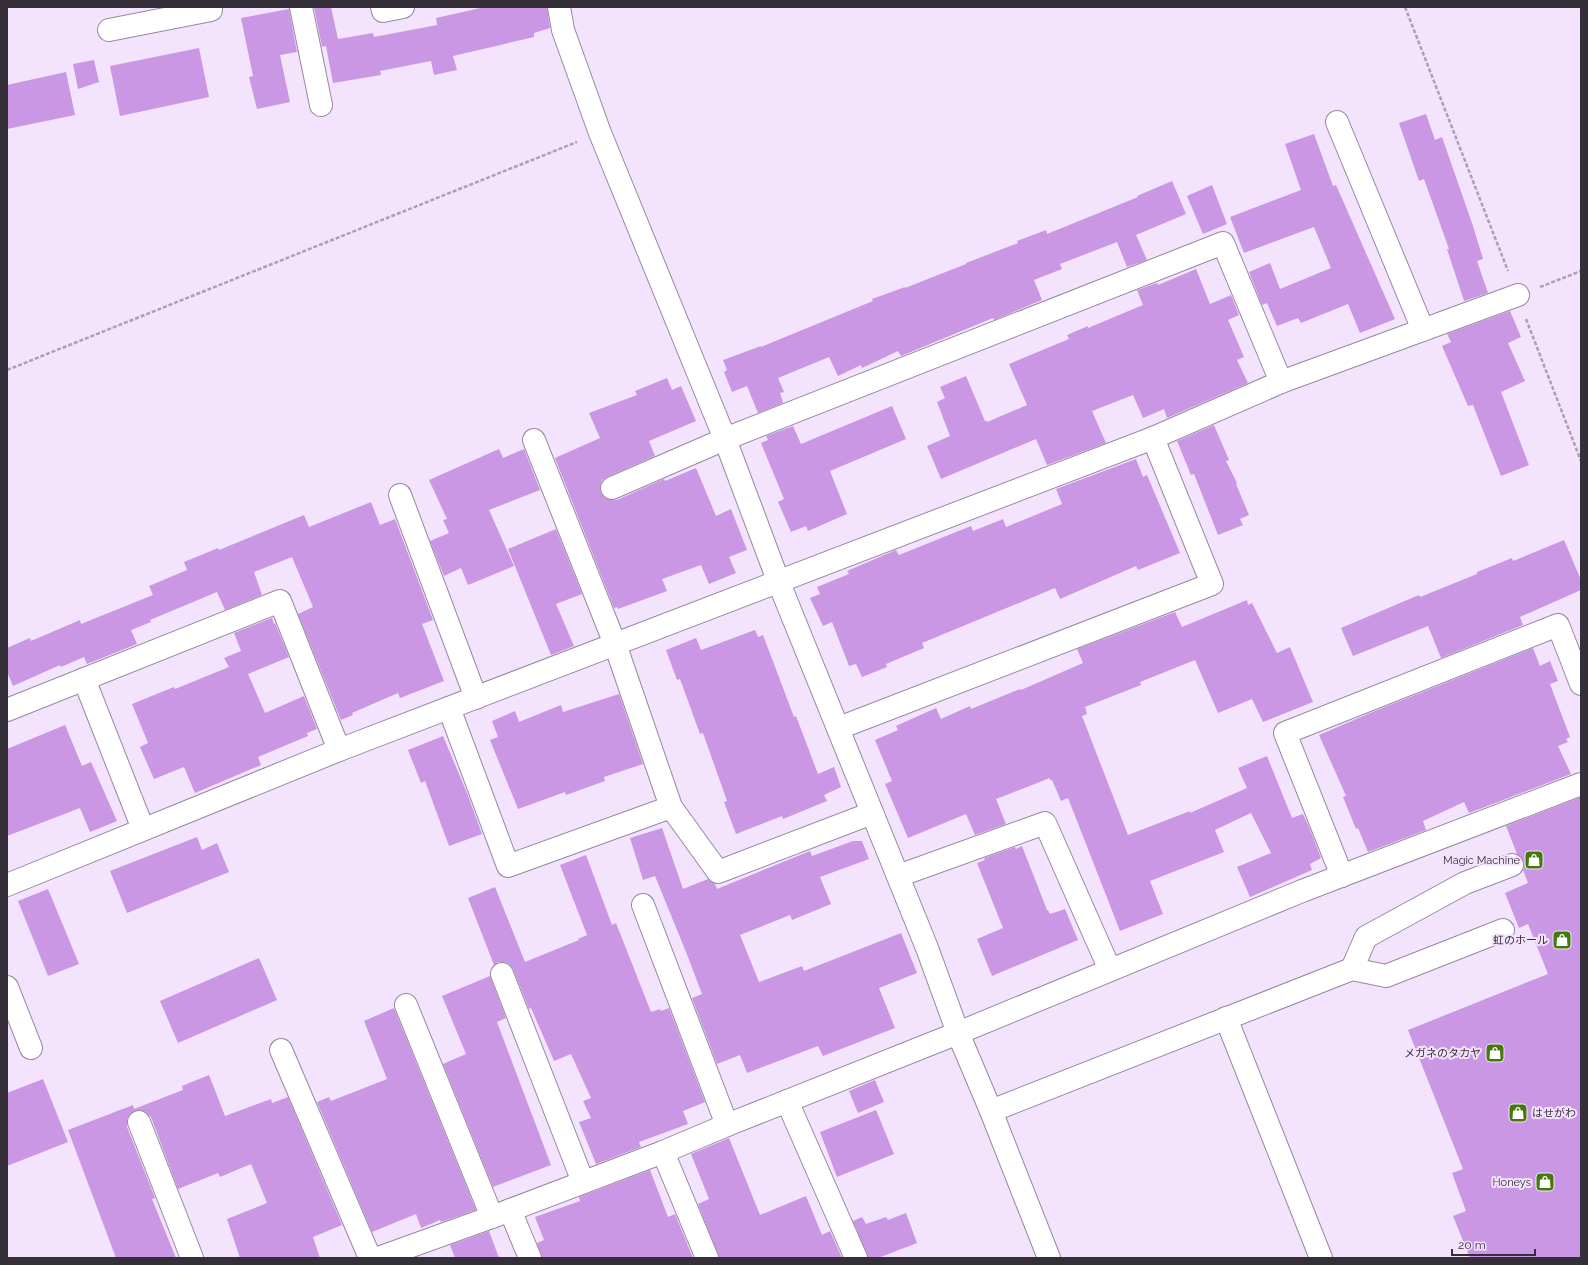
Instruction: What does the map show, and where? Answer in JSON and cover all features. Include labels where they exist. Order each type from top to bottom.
[{"type":"street","points":[[109,30],[211,10],[211,7]]},
{"type":"street","points":[[301,7],[321,104]]},
{"type":"street","points":[[382,7],[383,11],[403,7]]},
{"type":"street","points":[[559,7],[563,30],[600,133],[725,440],[779,582],[927,948],[958,1033],[991,1111],[1049,1258]]},
{"type":"street","points":[[1338,122],[1424,330]]},
{"type":"street","points":[[612,488],[725,440],[1223,242],[1281,382]]},
{"type":"street","points":[[7,885],[339,750],[1153,438],[1281,382],[1518,296]]},
{"type":"street","points":[[839,728],[1212,584],[1153,438]]},
{"type":"street","points":[[534,440],[615,644],[670,807],[718,872],[872,813]]},
{"type":"street","points":[[400,495],[476,698]]},
{"type":"street","points":[[7,710],[280,601],[339,750]]},
{"type":"street","points":[[1342,876],[1285,732],[1558,625],[1581,684]]},
{"type":"street","points":[[84,679],[143,829]]},
{"type":"street","points":[[449,708],[508,866],[670,807]]},
{"type":"street","points":[[378,1258],[501,1214],[663,1152],[1342,876],[1581,784]]},
{"type":"street","points":[[898,876],[1045,823],[1110,970]]},
{"type":"street","points":[[1352,970],[1366,937],[1465,882],[1512,865]]},
{"type":"street","points":[[643,905],[727,1125]]},
{"type":"street","points":[[991,1111],[1352,970],[1386,976],[1503,930]]},
{"type":"street","points":[[502,974],[584,1182]]},
{"type":"street","points":[[7,988],[31,1048]]},
{"type":"street","points":[[406,1005],[501,1214],[530,1258]]},
{"type":"street","points":[[1226,1018],[1321,1258]]},
{"type":"street","points":[[281,1050],[370,1258]]},
{"type":"street","points":[[788,1101],[856,1258]]},
{"type":"street","points":[[139,1122],[192,1258]]},
{"type":"street","points":[[663,1152],[707,1258]]},
{"type":"path","points":[[1405,7],[1581,461]]},
{"type":"path","points":[[7,370],[600,133]]},
{"type":"path","points":[[1518,296],[1581,271]]},
{"type":"building","points":[[314,7],[331,7],[338,39],[373,33],[374,37],[437,25],[436,18],[485,7],[547,7],[550,28],[534,33],[534,37],[453,56],[457,70],[434,75],[431,61],[380,71],[381,75],[333,83],[326,46],[322,47]]},
{"type":"building","points":[[289,9],[297,52],[280,55],[290,102],[257,109],[249,77],[253,76],[241,18]]},
{"type":"building","points":[[199,48],[209,97],[120,116],[110,66]]},
{"type":"building","points":[[94,60],[99,82],[78,89],[73,64]]},
{"type":"building","points":[[66,72],[75,115],[7,129],[7,85]]},
{"type":"building","points":[[1426,114],[1435,140],[1442,137],[1483,259],[1477,261],[1488,293],[1464,301],[1447,249],[1449,249],[1424,179],[1419,181],[1399,123]]},
{"type":"building","points":[[1314,134],[1333,186],[1336,185],[1395,319],[1360,333],[1348,304],[1301,323],[1298,318],[1277,326],[1267,303],[1262,305],[1249,272],[1270,263],[1280,289],[1331,268],[1314,227],[1244,253],[1230,217],[1301,190],[1285,144]]},
{"type":"building","points":[[1172,181],[1186,214],[1136,235],[1147,260],[1127,267],[1117,242],[1060,264],[1062,269],[1034,280],[1042,300],[994,320],[993,318],[901,356],[898,351],[862,368],[861,365],[838,376],[829,357],[778,378],[784,392],[780,393],[783,403],[758,413],[747,386],[732,392],[724,372],[727,370],[723,360],[761,347],[873,301],[872,299],[905,288],[1018,243],[1017,241],[1046,230],[1047,234],[1138,197],[1137,196]]},
{"type":"building","points":[[1212,185],[1227,224],[1203,234],[1187,196]]},
{"type":"building","points":[[1196,269],[1210,304],[1231,295],[1239,315],[1228,320],[1244,357],[1237,360],[1248,383],[1167,418],[1164,409],[1143,418],[1133,395],[1092,411],[1106,443],[1047,465],[1036,439],[941,479],[927,446],[950,436],[937,402],[945,398],[940,387],[966,376],[985,421],[987,422],[1027,405],[1009,364],[1069,339],[1067,335],[1143,305],[1137,290],[1157,283],[1158,285]]},
{"type":"building","points":[[1510,311],[1521,337],[1508,343],[1525,381],[1501,392],[1529,465],[1501,476],[1473,405],[1468,406],[1442,346],[1451,342],[1447,334]]},
{"type":"building","points":[[667,378],[672,390],[681,386],[696,421],[649,441],[655,456],[602,480],[600,486],[601,493],[605,498],[617,500],[664,479],[665,481],[696,468],[716,516],[731,509],[747,550],[729,557],[736,573],[709,584],[701,565],[662,579],[667,591],[618,609],[617,607],[614,608],[555,458],[600,438],[589,413],[637,395],[635,391]]},
{"type":"building","points":[[892,406],[906,439],[830,471],[847,514],[808,531],[806,526],[791,532],[778,502],[784,499],[761,443],[768,440],[766,436],[793,426],[801,444]]},
{"type":"building","points":[[1214,425],[1229,460],[1226,461],[1237,483],[1236,484],[1249,515],[1240,519],[1243,525],[1218,535],[1194,474],[1191,475],[1177,441]]},
{"type":"building","points":[[499,449],[503,458],[524,449],[540,490],[489,510],[514,566],[468,585],[461,568],[444,576],[430,541],[449,533],[443,520],[447,519],[429,480]]},
{"type":"building","points":[[1136,459],[1143,477],[1147,475],[1180,553],[1138,570],[1136,566],[1060,599],[1055,588],[922,643],[924,648],[886,664],[887,667],[862,677],[856,664],[849,666],[832,622],[823,626],[810,598],[820,594],[817,587],[849,574],[847,571],[896,550],[899,555],[971,526],[973,531],[1003,519],[1006,527],[1062,504],[1056,489]]},
{"type":"building","points":[[371,502],[380,525],[395,519],[433,620],[422,624],[444,681],[400,698],[398,693],[352,713],[353,715],[341,720],[298,614],[313,607],[292,557],[254,572],[262,595],[225,610],[217,592],[150,620],[151,622],[131,630],[137,644],[87,664],[84,657],[61,667],[60,665],[13,686],[7,672],[7,648],[30,638],[31,641],[80,620],[81,624],[153,595],[149,586],[187,570],[184,562],[218,548],[219,550],[304,515],[309,527]]},
{"type":"building","points":[[556,529],[582,594],[556,604],[574,646],[551,655],[508,549]]},
{"type":"building","points":[[1564,540],[1581,580],[1581,590],[1520,617],[1523,625],[1441,658],[1428,626],[1353,656],[1341,628],[1419,595],[1420,597],[1477,574],[1477,572],[1512,558],[1513,561]]},
{"type":"building","points":[[1247,600],[1248,605],[1252,603],[1277,653],[1290,647],[1313,702],[1263,722],[1252,699],[1218,713],[1195,660],[1140,682],[1141,685],[1085,707],[1087,714],[1082,716],[1128,835],[1190,811],[1190,813],[1247,788],[1238,768],[1267,756],[1292,818],[1303,814],[1309,827],[1321,858],[1310,864],[1312,870],[1250,897],[1237,867],[1271,853],[1251,813],[1215,830],[1224,852],[1150,881],[1163,914],[1120,931],[1068,798],[1061,801],[1050,778],[996,799],[1006,824],[975,835],[966,814],[908,838],[885,784],[892,781],[875,740],[898,730],[896,726],[936,708],[941,719],[970,706],[971,709],[1020,689],[1021,690],[1083,663],[1077,649],[1175,612],[1182,627]]},
{"type":"building","points":[[272,618],[289,657],[248,674],[265,713],[304,696],[317,729],[307,733],[308,736],[258,757],[261,765],[195,793],[184,767],[154,779],[140,747],[148,743],[132,704],[174,687],[175,689],[229,667],[224,658],[241,651],[234,633]]},
{"type":"building","points":[[755,630],[758,637],[763,635],[794,717],[796,716],[818,774],[834,767],[841,787],[824,795],[827,801],[783,819],[782,816],[736,834],[724,802],[727,801],[703,733],[700,734],[680,679],[677,680],[666,650],[696,638],[701,650]]},
{"type":"building","points":[[1533,648],[1540,666],[1550,661],[1558,681],[1550,684],[1570,737],[1566,739],[1568,742],[1558,746],[1571,774],[1469,813],[1464,802],[1423,821],[1426,830],[1368,852],[1358,828],[1356,829],[1343,797],[1346,796],[1319,735]]},
{"type":"building","points":[[619,694],[643,764],[604,777],[605,781],[566,795],[565,792],[518,809],[490,740],[498,737],[492,721],[515,711],[519,722],[561,705],[563,712]]},
{"type":"building","points":[[65,725],[82,766],[91,762],[117,821],[90,832],[80,808],[7,836],[7,749]]},
{"type":"building","points":[[443,736],[467,793],[482,834],[449,846],[425,781],[421,783],[408,750]]},
{"type":"building","points":[[1581,797],[1581,1258],[1470,1258],[1453,1216],[1466,1211],[1452,1173],[1463,1169],[1408,1030],[1548,974],[1528,924],[1519,928],[1505,893],[1528,883],[1523,870],[1523,860],[1517,854],[1506,826]]},
{"type":"building","points":[[662,828],[683,889],[708,879],[715,884],[717,889],[810,851],[812,856],[853,841],[862,841],[869,859],[820,877],[831,904],[792,920],[790,915],[740,935],[759,982],[802,966],[804,971],[901,933],[917,973],[879,988],[895,1028],[823,1056],[818,1046],[747,1073],[740,1055],[717,1064],[692,998],[702,994],[686,952],[655,876],[643,880],[630,838]]},
{"type":"building","points":[[197,837],[202,850],[217,843],[229,872],[127,913],[110,871]]},
{"type":"building","points":[[1022,846],[1047,910],[1050,914],[1065,909],[1078,940],[992,976],[977,939],[1003,928],[977,863],[985,860],[984,858]]},
{"type":"building","points":[[586,855],[612,925],[616,923],[651,1012],[669,1008],[705,1102],[683,1111],[688,1124],[639,1142],[641,1147],[596,1164],[579,1122],[591,1118],[583,1101],[591,1098],[571,1054],[554,1061],[531,1008],[529,1009],[513,969],[509,964],[504,962],[498,962],[494,965],[468,898],[495,887],[525,962],[579,940],[578,939],[587,935],[560,865]]},
{"type":"building","points":[[48,889],[79,964],[48,976],[18,901]]},
{"type":"building","points":[[259,958],[277,1000],[178,1043],[160,1001]]},
{"type":"building","points":[[490,976],[506,1018],[497,1022],[551,1165],[493,1187],[443,1064],[466,1054],[442,996]]},
{"type":"building","points":[[394,1008],[476,1210],[441,1222],[440,1220],[421,1228],[416,1214],[372,1232],[317,1102],[329,1097],[331,1101],[387,1079],[364,1021]]},
{"type":"building","points":[[209,1075],[225,1116],[271,1099],[272,1103],[288,1097],[342,1225],[313,1237],[320,1258],[240,1258],[227,1219],[267,1203],[251,1164],[220,1177],[218,1173],[178,1189],[151,1117],[146,1112],[140,1110],[134,1111],[129,1115],[127,1127],[155,1198],[152,1199],[176,1258],[116,1258],[68,1130],[133,1105],[134,1109],[183,1090],[182,1086]]},
{"type":"building","points":[[43,1079],[68,1142],[7,1166],[7,1093]]},
{"type":"building","points":[[875,1080],[884,1102],[858,1113],[849,1091]]},
{"type":"building","points":[[876,1110],[894,1154],[837,1177],[820,1132]]},
{"type":"building","points":[[729,1138],[760,1215],[806,1196],[822,1235],[830,1231],[842,1258],[719,1258],[698,1204],[709,1199],[691,1154]]},
{"type":"building","points":[[650,1170],[668,1217],[675,1214],[693,1258],[542,1258],[537,1243],[544,1240],[535,1217],[580,1201],[579,1197]]},
{"type":"building","points":[[906,1213],[917,1243],[878,1258],[868,1258],[853,1221],[862,1217],[866,1224],[886,1217],[888,1220]]},
{"type":"building","points":[[489,1231],[499,1258],[455,1258],[450,1245]]},
{"type":"place","name":"Magic Machine","points":[[1534,860]]},
{"type":"place","name":"虹のホール","points":[[1562,940]]},
{"type":"place","name":"メガネのタカヤ","points":[[1495,1053]]},
{"type":"place","name":"はせがわ","points":[[1518,1113]]},
{"type":"place","name":"Honeys","points":[[1545,1182]]}]
